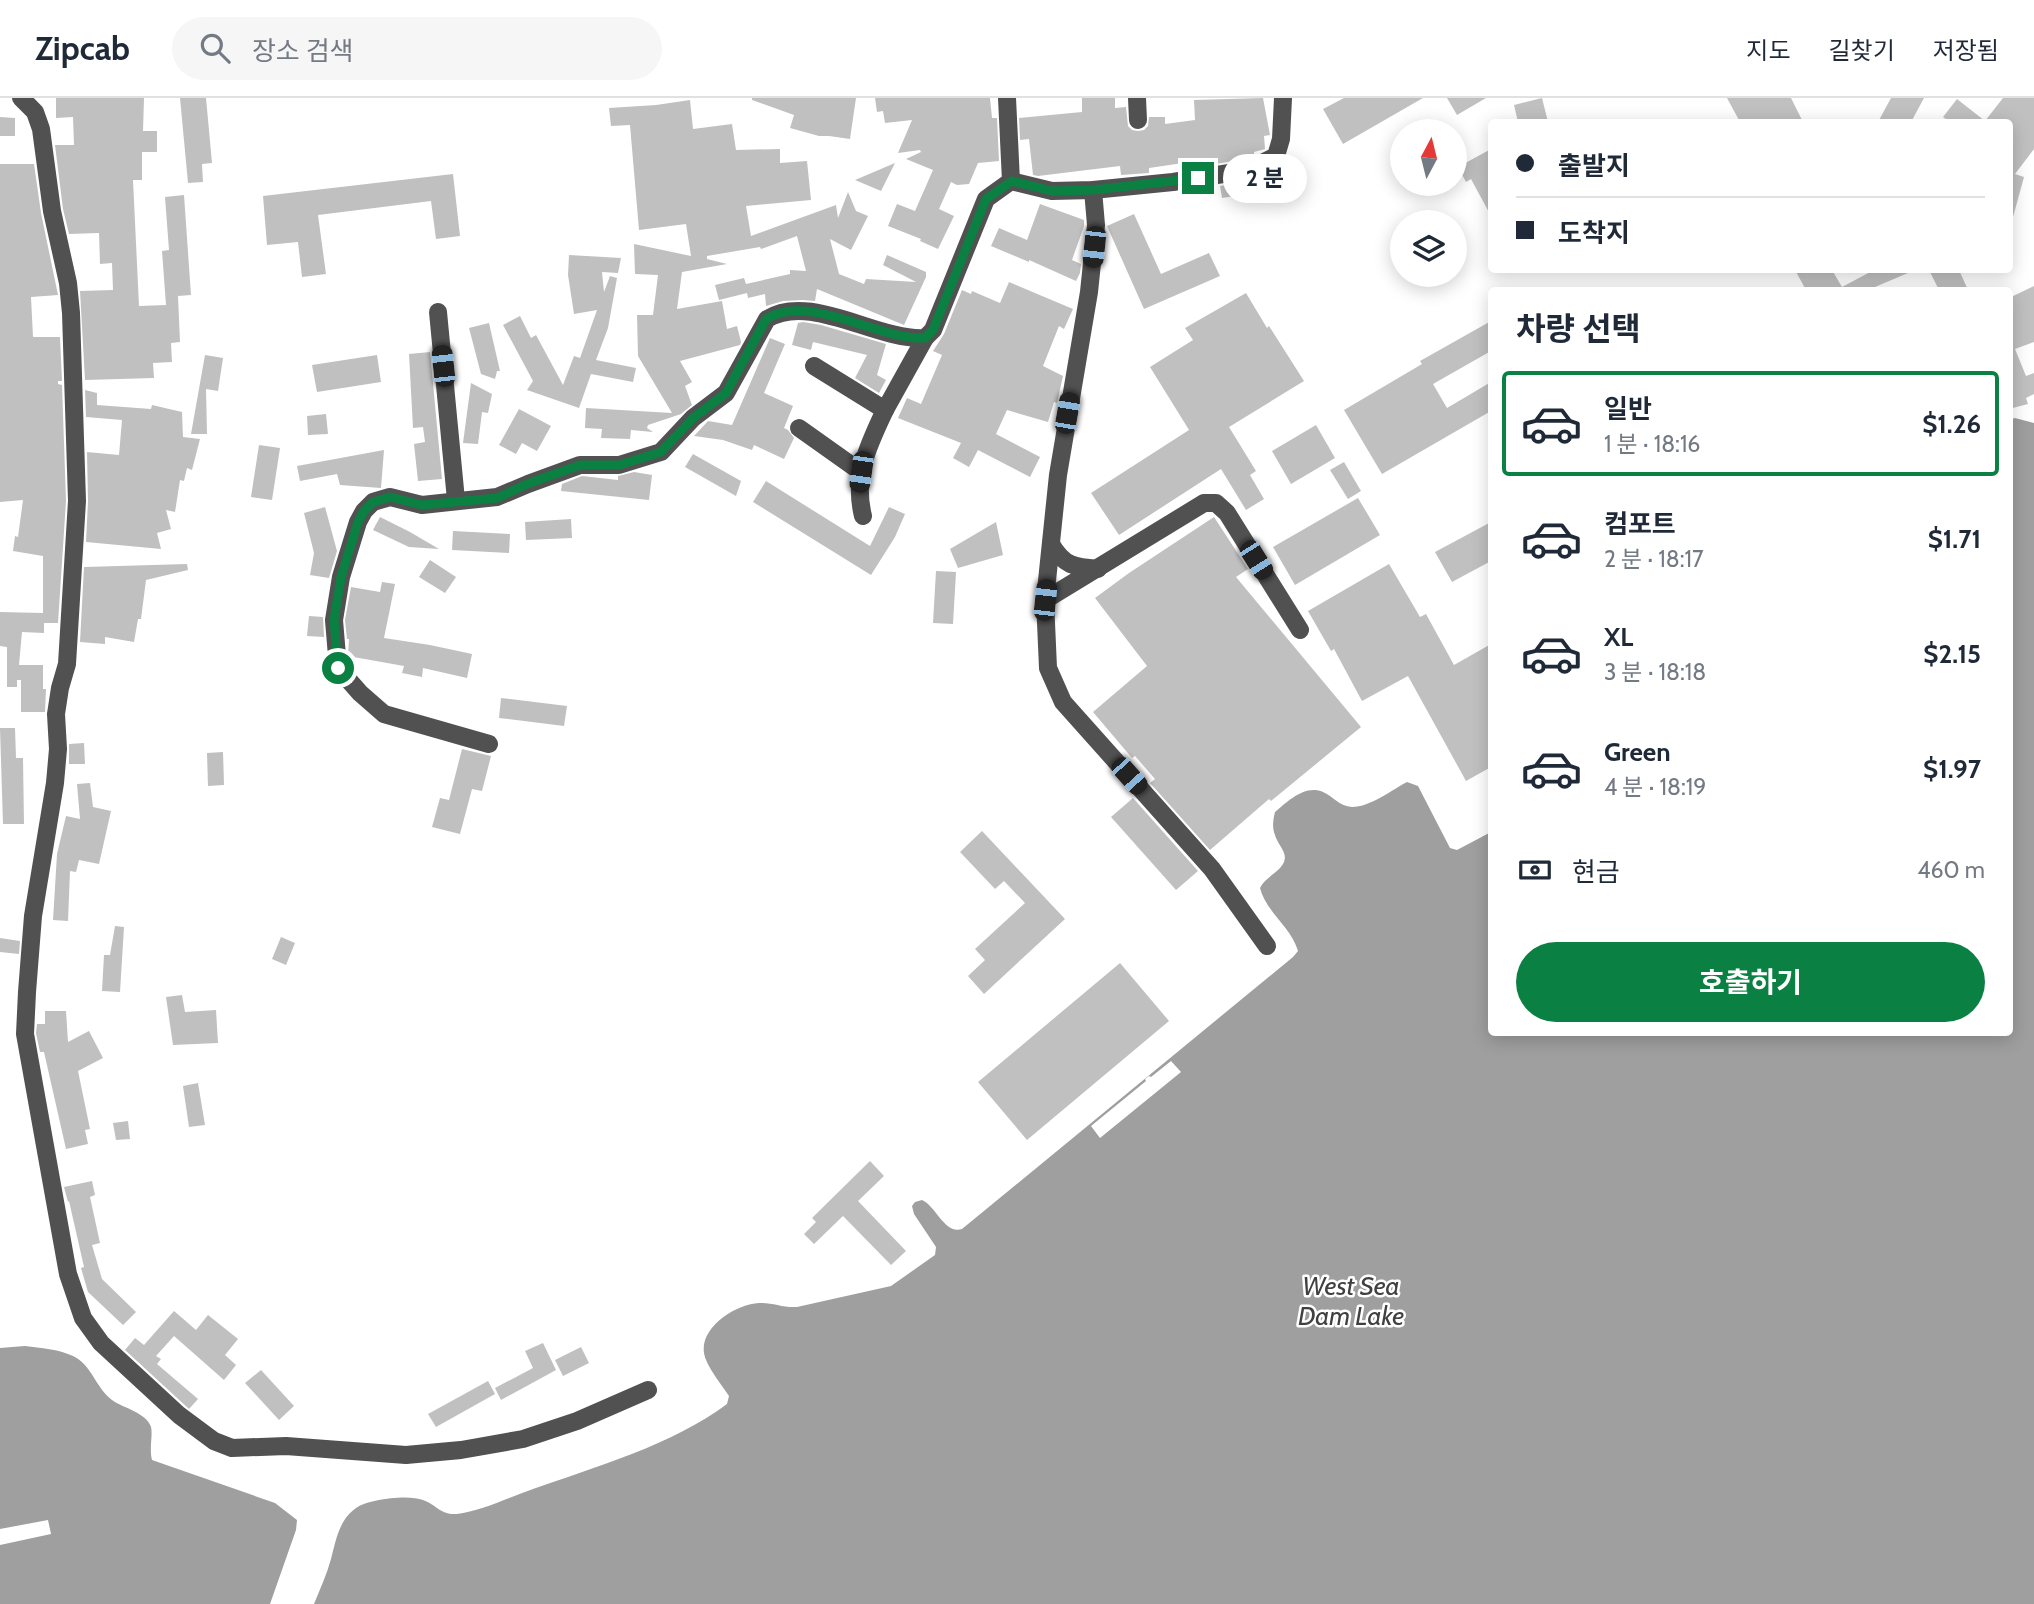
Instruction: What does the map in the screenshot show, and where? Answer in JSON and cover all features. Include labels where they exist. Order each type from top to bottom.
[{"type":"street","points":[[20,98],[35,112],[41,129],[52,211],[68,283],[78,501],[67,664],[55,714],[58,749],[55,783],[33,916],[25,1034],[68,1273],[83,1318],[101,1343],[179,1415],[214,1441],[232,1448],[286,1446],[406,1455],[461,1450],[523,1438],[566,1424],[648,1390]]},
{"type":"street","points":[[1007,98],[1012,181]]},
{"type":"street","points":[[1137,98],[1138,120]]},
{"type":"street","points":[[863,516],[859,488],[861,472],[873,436],[925,338],[933,330],[986,199],[1012,181],[1052,191],[1093,190],[1173,182],[1248,170],[1276,156],[1281,139],[1283,98]]},
{"type":"street","points":[[1093,190],[1096,225],[1088,292],[1063,438],[1045,600],[1048,668],[1063,702],[1212,870],[1267,946]]},
{"type":"street","points":[[489,744],[384,714],[360,693],[338,668],[334,620],[341,577],[358,522],[373,502],[390,497],[422,505],[497,498],[580,465],[619,465],[661,452],[693,418],[726,393],[766,319],[777,312],[806,311],[870,329],[925,338]]},
{"type":"street","points":[[438,312],[456,500]]},
{"type":"street","points":[[814,366],[885,410]]},
{"type":"street","points":[[799,428],[861,472]]},
{"type":"street","points":[[1045,600],[1204,503],[1216,503],[1227,513],[1300,630]]},
{"type":"street","points":[[1051,544],[1059,558],[1074,567],[1098,569]]},
{"type":"water","name":"West Sea Dam Lake","points":[[2013,419],[2034,423],[2034,1604],[314,1604],[328,1570],[339,1531],[356,1508],[379,1500],[408,1497],[428,1502],[446,1513],[457,1514],[486,1507],[659,1443],[727,1404],[729,1396],[708,1364],[704,1343],[714,1326],[730,1312],[759,1303],[797,1307],[891,1286],[935,1255],[936,1247],[914,1214],[912,1206],[915,1202],[922,1200],[951,1228],[962,1229],[1298,951],[1290,934],[1267,905],[1260,888],[1282,866],[1285,858],[1273,830],[1275,812],[1303,792],[1323,792],[1352,807],[1373,801],[1407,782],[1418,786],[1450,848],[1457,850],[1488,834],[1488,1036],[2013,1036]]},
{"type":"water","points":[[25,1346],[73,1356],[89,1370],[106,1395],[145,1418],[151,1427],[152,1460],[275,1503],[297,1520],[296,1530],[270,1604],[0,1604],[0,1348]]},
{"type":"pier","points":[[1171,1061],[1181,1072],[1100,1138],[1091,1126],[1146,1081],[1145,1079]]},
{"type":"pier","points":[[48,1520],[51,1534],[0,1545],[0,1529]]},
{"type":"building","points":[[56,98],[144,98],[143,131],[157,131],[157,152],[142,152],[142,180],[133,180],[139,306],[166,305],[162,251],[169,250],[165,197],[184,195],[191,295],[178,296],[180,342],[171,343],[172,362],[153,363],[154,378],[85,380],[80,291],[113,290],[112,263],[100,264],[99,233],[69,234],[55,145],[74,145],[73,117],[56,118]]},
{"type":"building","points":[[180,98],[206,98],[212,163],[202,164],[203,182],[188,183]]},
{"type":"building","points":[[752,98],[856,98],[850,139],[819,136],[790,128],[794,115]]},
{"type":"building","points":[[875,98],[990,98],[992,118],[997,118],[999,161],[978,163],[969,184],[957,185],[951,182],[939,209],[954,216],[938,249],[888,226],[897,204],[915,211],[933,170],[906,159],[921,152],[920,150],[898,153],[912,120],[885,123],[883,111],[877,112]]},
{"type":"building","points":[[1082,98],[1115,98],[1115,108],[1126,107],[1128,126],[1138,131],[1148,126],[1149,117],[1165,117],[1165,124],[1195,120],[1194,100],[1263,98],[1270,135],[1264,136],[1265,149],[1244,159],[1216,164],[1215,160],[1197,161],[1149,168],[1149,173],[1121,175],[1120,166],[1033,175],[1029,139],[1020,140],[1019,118],[1082,112]]},
{"type":"building","points":[[1344,98],[1423,98],[1343,144],[1323,109]]},
{"type":"building","points":[[1447,98],[1486,98],[1457,115]]},
{"type":"building","points":[[1542,98],[1547,119],[1517,119],[1514,105]]},
{"type":"building","points":[[1727,98],[1791,98],[1802,119],[1738,119]]},
{"type":"building","points":[[1891,98],[1924,98],[1913,119],[1880,119]]},
{"type":"building","points":[[2003,98],[2034,98],[2034,149],[2015,174],[2024,177],[2013,217],[2013,119],[1987,119]]},
{"type":"building","points":[[1957,99],[1982,119],[1943,117]]},
{"type":"building","points":[[690,100],[693,129],[732,124],[736,150],[780,149],[780,163],[807,161],[811,200],[746,206],[751,236],[836,205],[838,218],[848,192],[856,211],[868,216],[851,250],[830,239],[839,274],[864,284],[866,279],[916,282],[883,265],[887,255],[926,272],[926,277],[904,325],[817,289],[815,301],[783,301],[766,306],[765,294],[748,298],[747,293],[719,300],[715,285],[744,278],[746,284],[790,274],[790,270],[806,271],[797,236],[761,249],[760,247],[707,256],[707,259],[727,264],[682,272],[677,309],[722,301],[727,329],[737,326],[740,345],[680,361],[692,382],[685,386],[692,405],[681,414],[648,425],[647,428],[653,432],[631,430],[630,439],[601,438],[602,429],[585,428],[586,408],[672,413],[638,356],[637,315],[653,315],[658,275],[635,274],[634,244],[691,256],[686,224],[639,230],[630,125],[611,126],[609,108]]},
{"type":"building","points":[[0,117],[15,118],[15,136],[0,136]]},
{"type":"building","points":[[1488,151],[1488,210],[1471,179],[1467,181],[1467,162]]},
{"type":"building","points":[[895,163],[881,191],[855,180]]},
{"type":"building","points":[[0,164],[34,164],[58,295],[31,297],[33,337],[60,337],[62,381],[58,381],[58,384],[62,385],[66,501],[58,623],[44,623],[44,633],[22,632],[19,665],[43,665],[45,712],[21,712],[21,680],[17,680],[17,687],[7,687],[7,647],[0,646],[0,612],[43,613],[43,556],[13,551],[15,536],[18,537],[23,500],[0,502]]},
{"type":"building","points":[[453,174],[460,236],[436,239],[431,201],[318,215],[326,274],[302,277],[298,242],[267,245],[263,196]]},
{"type":"building","points":[[1258,178],[1260,192],[1222,198],[1220,186]]},
{"type":"building","points":[[1040,204],[1084,220],[1072,260],[1081,264],[1076,281],[991,246],[999,228],[1027,240]]},
{"type":"building","points":[[1134,214],[1161,274],[1209,253],[1220,276],[1144,309],[1107,226]]},
{"type":"building","points":[[569,255],[621,258],[618,273],[602,272],[604,292],[610,276],[617,278],[608,328],[596,360],[636,368],[633,382],[591,374],[579,408],[527,390],[533,381],[503,325],[520,316],[531,338],[536,335],[563,385],[574,356],[580,358],[597,310],[574,314],[568,275]]},
{"type":"building","points":[[1797,273],[1834,273],[1842,287],[1804,287]]},
{"type":"building","points":[[1868,273],[1908,273],[1875,287],[1842,287]]},
{"type":"building","points":[[1930,273],[1960,273],[1967,287],[1938,287]]},
{"type":"building","points":[[1009,282],[1073,309],[1064,329],[1059,326],[1043,366],[1063,376],[1057,403],[1054,402],[1048,422],[1007,410],[996,434],[1040,457],[1030,477],[978,450],[969,467],[953,458],[961,443],[898,418],[907,398],[921,404],[942,355],[933,351],[944,334],[962,290],[971,294],[972,291],[1000,303]]},
{"type":"building","points":[[2034,286],[2034,342],[2015,349],[2026,376],[2034,373],[2034,394],[2026,398],[2028,404],[2013,408],[2013,296]]},
{"type":"building","points":[[1246,293],[1304,381],[1229,427],[1256,471],[1250,475],[1264,499],[1246,510],[1221,469],[1119,535],[1091,493],[1189,430],[1150,367],[1193,340],[1185,328]]},
{"type":"building","points":[[803,322],[886,344],[877,375],[886,380],[879,393],[855,378],[867,355],[813,342],[811,350],[792,345],[798,323]]},
{"type":"building","points":[[489,323],[500,371],[497,371],[495,379],[481,374],[469,328]]},
{"type":"building","points":[[1488,323],[1488,353],[1433,384],[1447,408],[1488,384],[1488,413],[1382,474],[1344,410],[1422,364],[1420,361]]},
{"type":"building","points":[[770,338],[785,344],[764,393],[793,406],[784,428],[794,438],[784,459],[754,445],[752,450],[723,440],[694,436],[708,421],[732,425]]},
{"type":"building","points":[[430,352],[442,479],[418,481],[414,444],[425,442],[423,427],[413,428],[409,354]]},
{"type":"building","points":[[205,355],[223,358],[218,391],[206,389],[207,434],[191,434]]},
{"type":"building","points":[[377,355],[381,382],[317,392],[312,365]]},
{"type":"building","points":[[471,383],[492,394],[488,413],[482,412],[478,444],[463,443]]},
{"type":"building","points":[[85,390],[97,393],[97,405],[151,409],[152,405],[182,412],[183,437],[200,439],[192,470],[187,468],[184,481],[180,480],[175,512],[166,510],[171,529],[157,533],[161,549],[86,542],[87,452],[119,455],[122,420],[86,417]]},
{"type":"building","points":[[519,409],[551,426],[537,451],[522,443],[516,454],[499,445]]},
{"type":"building","points":[[326,414],[328,434],[308,435],[307,416]]},
{"type":"building","points":[[1316,425],[1335,458],[1291,484],[1272,451]]},
{"type":"building","points":[[259,445],[280,448],[272,500],[251,497]]},
{"type":"building","points":[[384,450],[381,488],[340,485],[337,474],[300,481],[297,466]]},
{"type":"building","points":[[693,454],[741,481],[736,496],[685,467]]},
{"type":"building","points":[[1344,462],[1361,491],[1348,499],[1330,470]]},
{"type":"building","points":[[634,472],[652,475],[649,500],[561,491],[562,484],[582,476],[618,480],[618,476]]},
{"type":"building","points":[[766,481],[870,546],[889,507],[905,514],[895,537],[871,575],[753,502]]},
{"type":"building","points":[[1358,498],[1380,535],[1295,585],[1273,547]]},
{"type":"building","points":[[325,507],[337,551],[329,578],[310,575],[314,553],[304,513]]},
{"type":"building","points":[[380,517],[439,549],[409,547],[373,530]]},
{"type":"building","points":[[1214,517],[1248,569],[1236,577],[1361,727],[1271,801],[1269,799],[1210,850],[1150,783],[1155,779],[1135,756],[1132,758],[1093,712],[1147,666],[1095,598]]},
{"type":"building","points":[[571,519],[572,538],[526,540],[525,522]]},
{"type":"building","points":[[996,522],[1003,555],[958,568],[950,549]]},
{"type":"building","points":[[1488,524],[1488,563],[1452,582],[1435,552]]},
{"type":"building","points":[[453,531],[510,534],[509,553],[452,550]]},
{"type":"building","points":[[430,560],[456,577],[445,593],[419,577]]},
{"type":"building","points":[[187,564],[188,570],[146,580],[141,619],[138,619],[134,642],[105,637],[105,644],[80,642],[84,567]]},
{"type":"building","points":[[1389,564],[1420,617],[1426,614],[1454,665],[1488,646],[1488,769],[1466,781],[1408,676],[1362,701],[1334,649],[1331,651],[1308,611]]},
{"type":"building","points":[[936,571],[956,572],[953,624],[933,623]]},
{"type":"building","points":[[382,582],[395,584],[384,638],[472,654],[467,678],[423,668],[422,677],[402,673],[404,666],[348,656],[349,639],[345,620],[351,587],[380,592]]},
{"type":"building","points":[[309,616],[323,617],[324,637],[307,636]]},
{"type":"building","points":[[501,698],[567,706],[564,726],[499,718]]},
{"type":"building","points":[[0,728],[15,728],[16,758],[23,758],[24,824],[3,824]]},
{"type":"building","points":[[84,743],[85,764],[69,764],[69,744]]},
{"type":"building","points":[[462,749],[491,756],[482,791],[472,789],[460,834],[432,827],[440,798],[449,800]]},
{"type":"building","points":[[223,752],[224,785],[208,786],[207,753]]},
{"type":"building","points":[[90,783],[93,807],[111,811],[99,864],[79,860],[76,872],[70,871],[68,921],[53,920],[57,854],[66,816],[80,819],[77,784]]},
{"type":"building","points":[[1133,798],[1198,871],[1176,890],[1111,817]]},
{"type":"building","points":[[982,831],[1065,919],[984,994],[968,976],[985,960],[975,949],[1025,903],[1004,881],[995,889],[960,852]]},
{"type":"building","points":[[115,926],[124,927],[120,992],[102,991],[104,955],[110,955]]},
{"type":"building","points":[[281,937],[295,943],[286,965],[272,959]]},
{"type":"building","points":[[0,938],[20,941],[19,954],[0,952]]},
{"type":"building","points":[[1120,963],[1169,1021],[1027,1140],[978,1082]]},
{"type":"building","points":[[182,995],[185,1012],[216,1010],[218,1043],[173,1045],[166,997]]},
{"type":"building","points":[[45,1011],[66,1011],[68,1042],[89,1031],[103,1058],[78,1071],[90,1129],[85,1130],[88,1144],[66,1149],[44,1052],[40,1052],[36,1033],[37,1024],[45,1024]]},
{"type":"building","points":[[198,1083],[205,1125],[189,1127],[183,1086]]},
{"type":"building","points":[[128,1121],[130,1139],[116,1140],[113,1123]]},
{"type":"building","points":[[870,1161],[884,1176],[858,1201],[906,1251],[891,1265],[843,1216],[814,1244],[804,1234],[816,1222],[812,1218]]},
{"type":"building","points":[[92,1181],[95,1195],[90,1197],[100,1243],[92,1245],[102,1279],[136,1312],[123,1325],[88,1292],[81,1268],[84,1267],[64,1187]]},
{"type":"building","points":[[174,1311],[196,1330],[208,1315],[238,1339],[225,1355],[236,1365],[224,1380],[174,1336],[156,1356],[161,1359],[157,1364],[198,1399],[189,1409],[125,1350],[135,1338],[144,1345]]},
{"type":"building","points":[[543,1343],[556,1370],[501,1400],[495,1388],[533,1368],[525,1351]]},
{"type":"building","points":[[581,1347],[589,1363],[563,1376],[555,1360]]},
{"type":"building","points":[[261,1370],[294,1406],[279,1420],[245,1383]]},
{"type":"building","points":[[488,1381],[495,1394],[436,1427],[428,1414]]},
{"type":"route","points":[[338,668],[334,620],[341,577],[358,522],[373,502],[390,497],[422,505],[497,498],[580,465],[619,465],[661,452],[693,418],[726,393],[766,319],[777,312],[806,311],[870,329],[925,338],[933,330],[986,199],[1012,181],[1052,191],[1093,190],[1198,178]]}]
